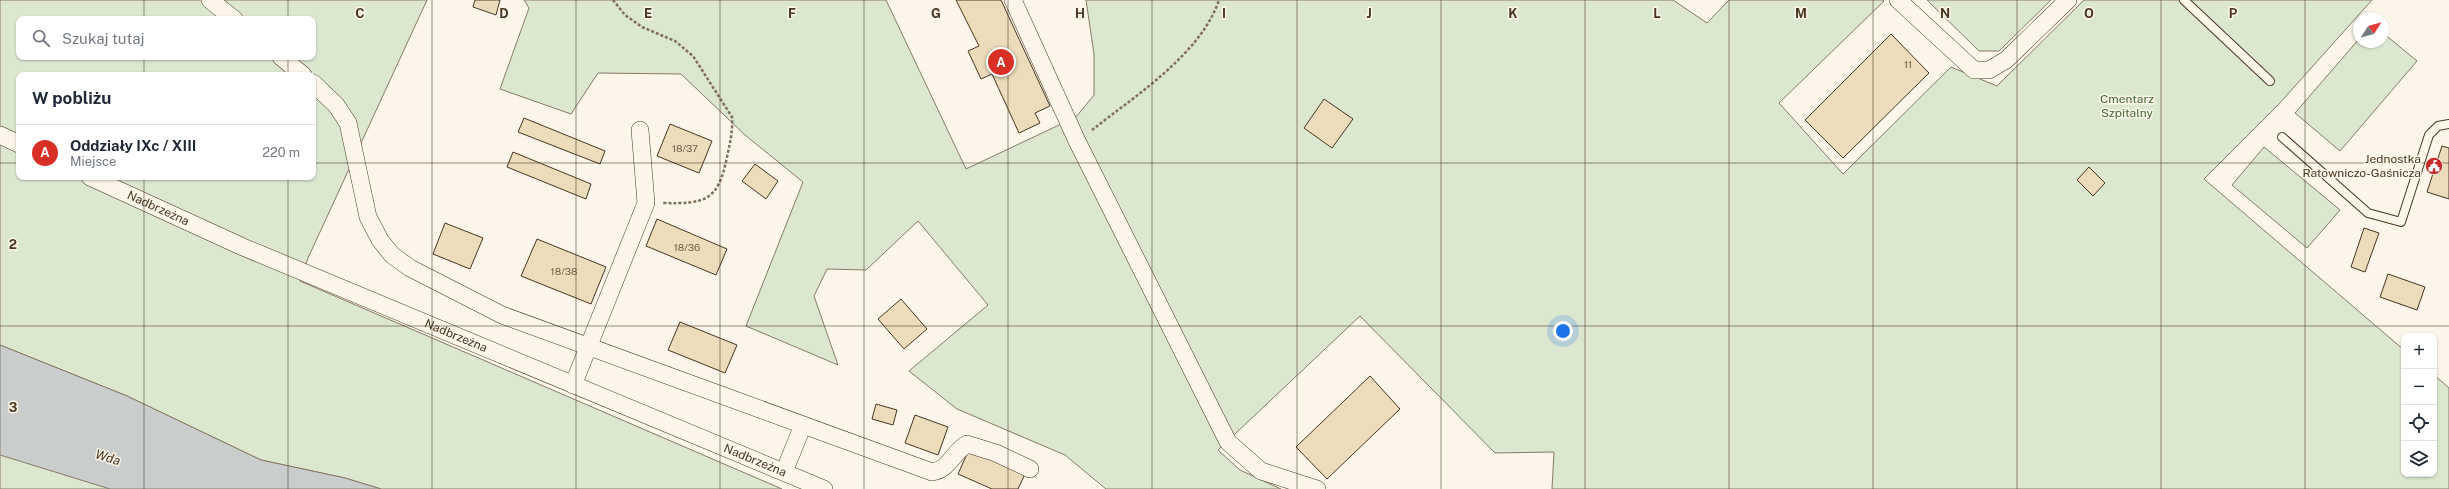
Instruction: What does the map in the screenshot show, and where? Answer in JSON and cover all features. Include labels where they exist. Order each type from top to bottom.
[{"type":"street","points":[[210,0],[230,16]]},
{"type":"street","points":[[1013,0],[1077,141],[1228,442],[1261,471],[1317,489]]},
{"type":"street","points":[[1898,0],[1974,70],[1989,70],[2006,60],[2068,0]]},
{"type":"street","points":[[285,60],[299,72]]},
{"type":"street","points":[[316,86],[336,105],[348,123],[368,217],[380,240],[392,255],[410,268],[502,315],[932,472],[939,471],[947,465],[960,448],[967,444],[996,453],[1030,469]]},
{"type":"street","points":[[573,385],[587,346],[646,202],[640,130]]},
{"type":"street","points":[[0,135],[16,143]]},
{"type":"street","name":"Nadbrzeżna","points":[[97,180],[243,247],[824,489]]},
{"type":"street","points":[[784,472],[803,425]]},
{"type":"lane","points":[[2184,0],[2270,81]]},
{"type":"lane","points":[[2282,138],[2368,213],[2401,222],[2429,135],[2438,126],[2449,124]]},
{"type":"path","points":[[614,0],[631,19],[642,27],[675,41],[693,56],[732,117],[733,128],[723,179],[713,194],[700,201],[646,202]]},
{"type":"path","points":[[1077,141],[1150,86],[1171,66],[1207,24],[1219,0]]},
{"type":"green space","points":[[0,0],[427,0],[308,258],[300,281],[782,489],[381,489],[345,478],[261,460],[127,396],[0,345]]},
{"type":"green space","name":"Cmentarz Szpitalny","points":[[524,0],[886,0],[966,169],[1076,117],[1094,95],[1094,54],[1086,0],[1673,0],[1707,23],[1729,0],[1883,0],[1884,1],[1779,103],[1843,174],[1951,67],[1997,86],[2084,0],[2372,0],[2361,12],[2353,12],[2353,21],[2278,105],[2204,179],[2401,347],[2401,477],[2437,477],[2437,378],[2449,388],[2449,489],[1552,489],[1554,452],[1495,453],[1360,316],[1218,450],[1240,470],[1281,489],[1106,489],[1065,455],[957,409],[909,371],[988,305],[918,221],[866,270],[827,269],[814,296],[838,365],[746,326],[803,182],[745,135],[681,74],[598,73],[571,114],[500,89],[529,8]]},
{"type":"green space","points":[[1927,0],[2051,0],[1999,51],[1979,51]]},
{"type":"green space","points":[[2389,38],[2417,61],[2340,151],[2295,113],[2353,46],[2353,48],[2389,48]]},
{"type":"green space","points":[[2264,147],[2340,210],[2307,248],[2232,185]]},
{"type":"green space","points":[[0,452],[118,489],[0,489]]},
{"type":"water","name":"Wda","points":[[0,345],[127,396],[261,460],[345,478],[381,489],[110,489],[0,455]]},
{"type":"building","points":[[475,0],[500,0],[496,15],[473,7]]},
{"type":"building","points":[[956,0],[1001,0],[1050,106],[1035,113],[1040,123],[1019,133],[992,74],[981,79],[968,51],[979,46]]},
{"type":"building","points":[[1891,34],[1929,73],[1843,158],[1805,120]]},
{"type":"building","points":[[1324,99],[1353,119],[1332,148],[1304,128]]},
{"type":"building","points":[[524,118],[605,151],[600,164],[518,132]]},
{"type":"building","points":[[670,124],[712,141],[699,173],[657,156]]},
{"type":"building","points":[[2442,146],[2449,148],[2449,199],[2427,192]]},
{"type":"building","points":[[513,152],[591,184],[586,199],[507,167]]},
{"type":"building","points":[[755,164],[778,181],[766,199],[742,181]]},
{"type":"building","points":[[2089,167],[2105,183],[2093,196],[2077,180]]},
{"type":"building","points":[[657,219],[727,249],[716,275],[646,246]]},
{"type":"building","points":[[445,223],[483,238],[470,269],[433,254]]},
{"type":"building","points":[[2364,228],[2379,233],[2365,272],[2351,267]]},
{"type":"building","points":[[537,239],[606,267],[591,304],[521,276]]},
{"type":"building","points":[[2388,274],[2425,287],[2417,310],[2380,297]]},
{"type":"building","points":[[901,299],[927,329],[904,349],[878,319]]},
{"type":"building","points":[[680,322],[737,345],[725,373],[668,350]]},
{"type":"building","points":[[1370,376],[1400,409],[1327,479],[1296,447]]},
{"type":"building","points":[[876,404],[897,410],[893,425],[872,419]]},
{"type":"building","points":[[915,415],[948,427],[938,455],[905,443]]},
{"type":"building","points":[[970,447],[1026,472],[1018,489],[992,489],[958,474]]},
{"type":"place","name":"Oddziały IXc / XIII","points":[[1001,62]]},
{"type":"place","name":"Jednostka Ratowniczo-Gaśnicza","points":[[2434,166]]}]
